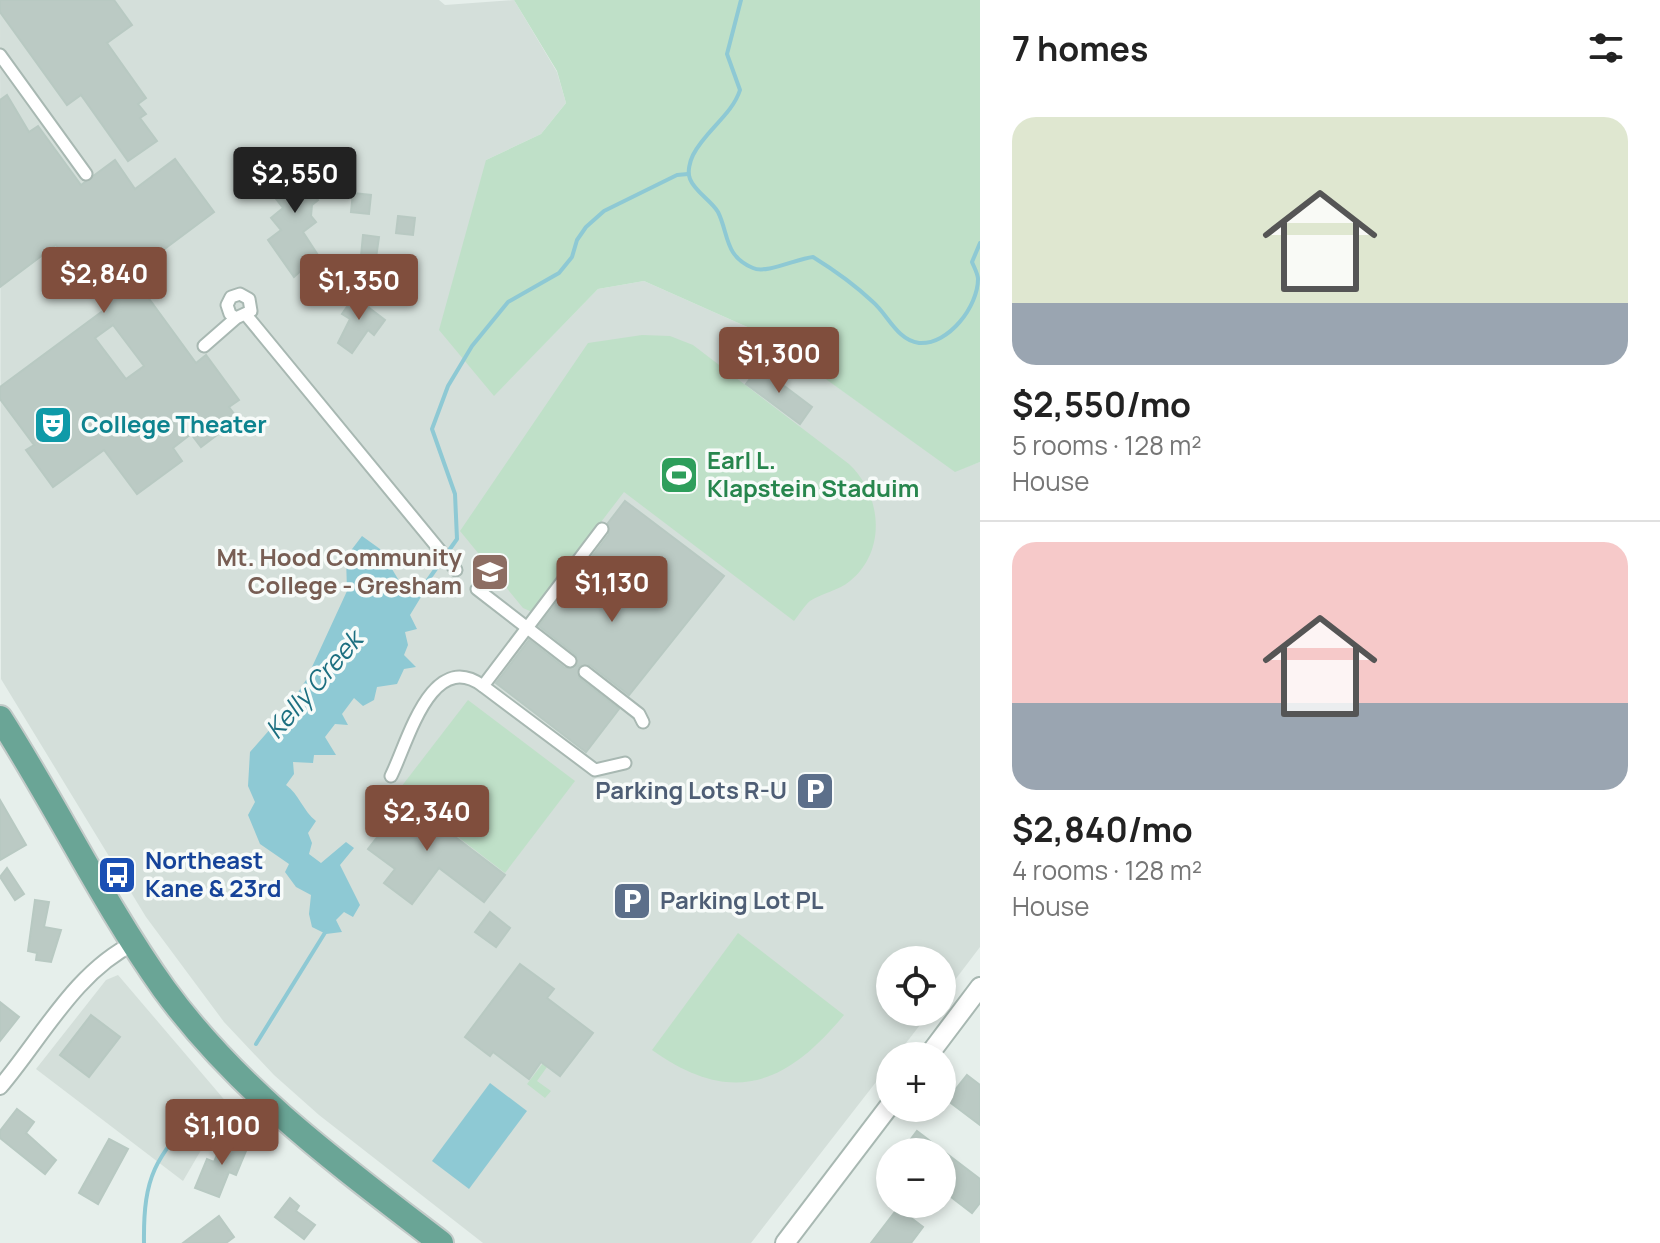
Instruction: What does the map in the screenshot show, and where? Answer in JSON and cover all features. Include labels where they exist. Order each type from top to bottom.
[{"type":"main road","points":[[0,718],[134,943],[184,1014],[260,1098],[441,1243]]},
{"type":"street","points":[[0,55],[86,174]]},
{"type":"street","points":[[204,346],[241,317],[456,570]]},
{"type":"street","points":[[483,686],[602,529]]},
{"type":"street","points":[[477,589],[570,661]]},
{"type":"street","points":[[585,672],[639,714],[643,722]]},
{"type":"street","points":[[391,776],[423,706],[443,681],[455,675],[465,675],[483,686],[595,770],[625,763]]},
{"type":"street","points":[[0,1087],[92,972],[113,953],[134,943]]},
{"type":"street","points":[[939,1042],[980,987]]},
{"type":"street","points":[[785,1243],[877,1122]]},
{"type":"shaded area","name":"Mt. Hood Community College - Gresham","points":[[0,0],[439,0],[445,5],[514,0],[557,72],[566,103],[541,134],[486,160],[494,395],[598,289],[644,281],[763,334],[955,471],[980,462],[980,947],[956,979],[956,946],[876,946],[876,1026],[919,1026],[907,1042],[876,1042],[876,1082],[751,1243],[483,1243],[319,1115],[274,1075],[224,1022],[146,917],[1,679]]},
{"type":"shaded area","points":[[118,975],[228,1104],[183,1181],[36,1069],[106,980]]},
{"type":"green space","points":[[514,0],[980,0],[980,462],[955,472],[763,334],[644,281],[598,289],[494,396],[439,330],[486,160],[541,134],[566,103],[557,71]]},
{"type":"green space","name":"Earl L. Klapstein Staduim","points":[[642,335],[670,336],[693,345],[849,464],[868,491],[874,507],[875,539],[862,569],[850,581],[810,601],[794,621],[624,492],[532,612],[523,608],[460,531],[588,343]]},
{"type":"green space","points":[[468,700],[575,781],[505,873],[398,791]]},
{"type":"green space","points":[[738,933],[844,1015],[801,1058],[779,1072],[756,1080],[733,1082],[708,1078],[681,1068],[652,1050]]},
{"type":"green space","points":[[543,1063],[547,1067],[537,1081],[551,1091],[545,1098],[527,1084]]},
{"type":"water","points":[[362,536],[380,549],[407,594],[416,593],[421,597],[410,615],[417,629],[405,632],[408,645],[404,655],[416,667],[404,669],[397,684],[377,687],[374,700],[363,706],[354,698],[342,714],[348,725],[335,724],[325,737],[336,755],[314,755],[313,763],[293,762],[294,774],[286,785],[316,821],[308,833],[312,843],[309,854],[321,863],[346,842],[354,848],[340,865],[360,905],[353,917],[344,912],[336,920],[342,932],[326,934],[312,927],[309,914],[311,895],[296,887],[285,872],[289,864],[260,844],[248,815],[255,802],[248,786],[250,752],[286,711],[306,680],[347,591],[346,557]]},
{"type":"water","points":[[490,1083],[527,1111],[469,1189],[432,1161]]},
{"type":"building","points":[[0,0],[114,0],[132,25],[107,43],[146,98],[138,104],[146,114],[140,118],[157,141],[128,161],[81,95],[67,105],[0,12]]},
{"type":"building","points":[[7,95],[29,132],[38,126],[81,185],[115,160],[135,189],[175,159],[214,212],[131,274],[196,363],[206,355],[239,400],[229,407],[238,419],[201,447],[191,434],[173,448],[182,461],[137,494],[104,450],[53,487],[26,450],[34,445],[0,399],[0,387],[104,310],[56,245],[0,287],[0,100]],"holes":[[[113,325],[144,366],[126,379],[95,338]]]},
{"type":"building","points":[[300,153],[320,178],[308,188],[318,200],[312,205],[311,216],[316,222],[303,232],[318,255],[294,277],[268,240],[281,230],[271,218],[283,208],[273,195],[286,185],[276,173]]},
{"type":"building","points":[[353,193],[371,195],[369,214],[351,212]]},
{"type":"building","points":[[398,216],[415,218],[413,235],[396,233]]},
{"type":"building","points":[[363,235],[379,237],[376,258],[361,256]]},
{"type":"building","points":[[358,291],[372,301],[368,307],[385,320],[374,335],[368,330],[352,353],[338,343],[350,319],[342,314]]},
{"type":"building","points":[[759,367],[812,407],[800,424],[746,384]]},
{"type":"building","points":[[625,501],[724,576],[629,695],[590,665],[579,666],[579,678],[619,709],[586,752],[496,683],[529,640],[565,668],[577,666],[576,655],[539,626],[609,534],[608,523]]},
{"type":"building","points":[[395,791],[505,875],[484,902],[439,868],[412,904],[384,883],[395,869],[368,849],[385,827],[374,819]]},
{"type":"building","points":[[0,800],[26,845],[0,860]]},
{"type":"building","points":[[7,868],[24,894],[15,900],[0,877]]},
{"type":"building","points":[[35,900],[49,902],[44,927],[61,930],[51,962],[36,960],[37,953],[28,951]]},
{"type":"building","points":[[490,912],[510,928],[496,947],[475,932]]},
{"type":"building","points":[[520,964],[554,989],[547,998],[593,1033],[560,1076],[541,1062],[529,1079],[493,1052],[490,1056],[465,1037]]},
{"type":"building","points":[[0,1002],[19,1017],[0,1041]]},
{"type":"building","points":[[91,1015],[120,1037],[89,1077],[60,1055]]},
{"type":"building","points":[[967,1075],[980,1085],[980,1125],[956,1107],[956,1089]]},
{"type":"building","points":[[17,1109],[34,1122],[26,1133],[56,1160],[45,1174],[0,1138],[0,1131]]},
{"type":"building","points":[[917,1131],[926,1138],[912,1138]]},
{"type":"building","points":[[225,1136],[248,1146],[236,1175],[229,1172],[219,1197],[195,1188],[207,1159],[214,1162]]},
{"type":"building","points":[[109,1139],[128,1149],[98,1204],[79,1193]]},
{"type":"building","points":[[956,1161],[980,1179],[980,1203],[972,1213],[956,1201]]},
{"type":"building","points":[[290,1198],[299,1206],[296,1211],[315,1225],[304,1239],[275,1217]]},
{"type":"building","points":[[219,1216],[234,1237],[226,1243],[183,1243]]},
{"type":"building","points":[[890,1218],[911,1218],[923,1227],[911,1243],[871,1243]]},
{"type":"waterway","points":[[741,0],[727,54],[740,90],[731,107],[698,146],[689,173],[696,188],[718,212],[737,257],[759,269],[813,257],[866,296],[905,337],[919,343],[941,338],[967,312],[977,290],[978,277],[972,262],[980,243]]},
{"type":"waterway","name":"Kelly Creek","points":[[416,597],[457,539],[455,494],[432,429],[448,386],[472,346],[508,302],[559,273],[572,257],[577,240],[586,227],[604,211],[677,175],[688,174]]},
{"type":"waterway","name":"Kelly Creek","points":[[256,1044],[326,931]]},
{"type":"waterway","name":"Kelly Creek","points":[[144,1243],[147,1197],[157,1165],[176,1136],[206,1102]]},
{"type":"place","name":"College Theater","points":[[53,425]]},
{"type":"place","name":"Earl L. Klapstein Staduim","points":[[679,475]]},
{"type":"place","name":"Mt. Hood Community College - Gresham","points":[[490,572]]},
{"type":"place","name":"Parking Lots R-U","points":[[815,791]]},
{"type":"place","name":"Northeast Kane & 23rd","points":[[117,875]]},
{"type":"place","name":"Parking Lot PL","points":[[632,901]]}]
